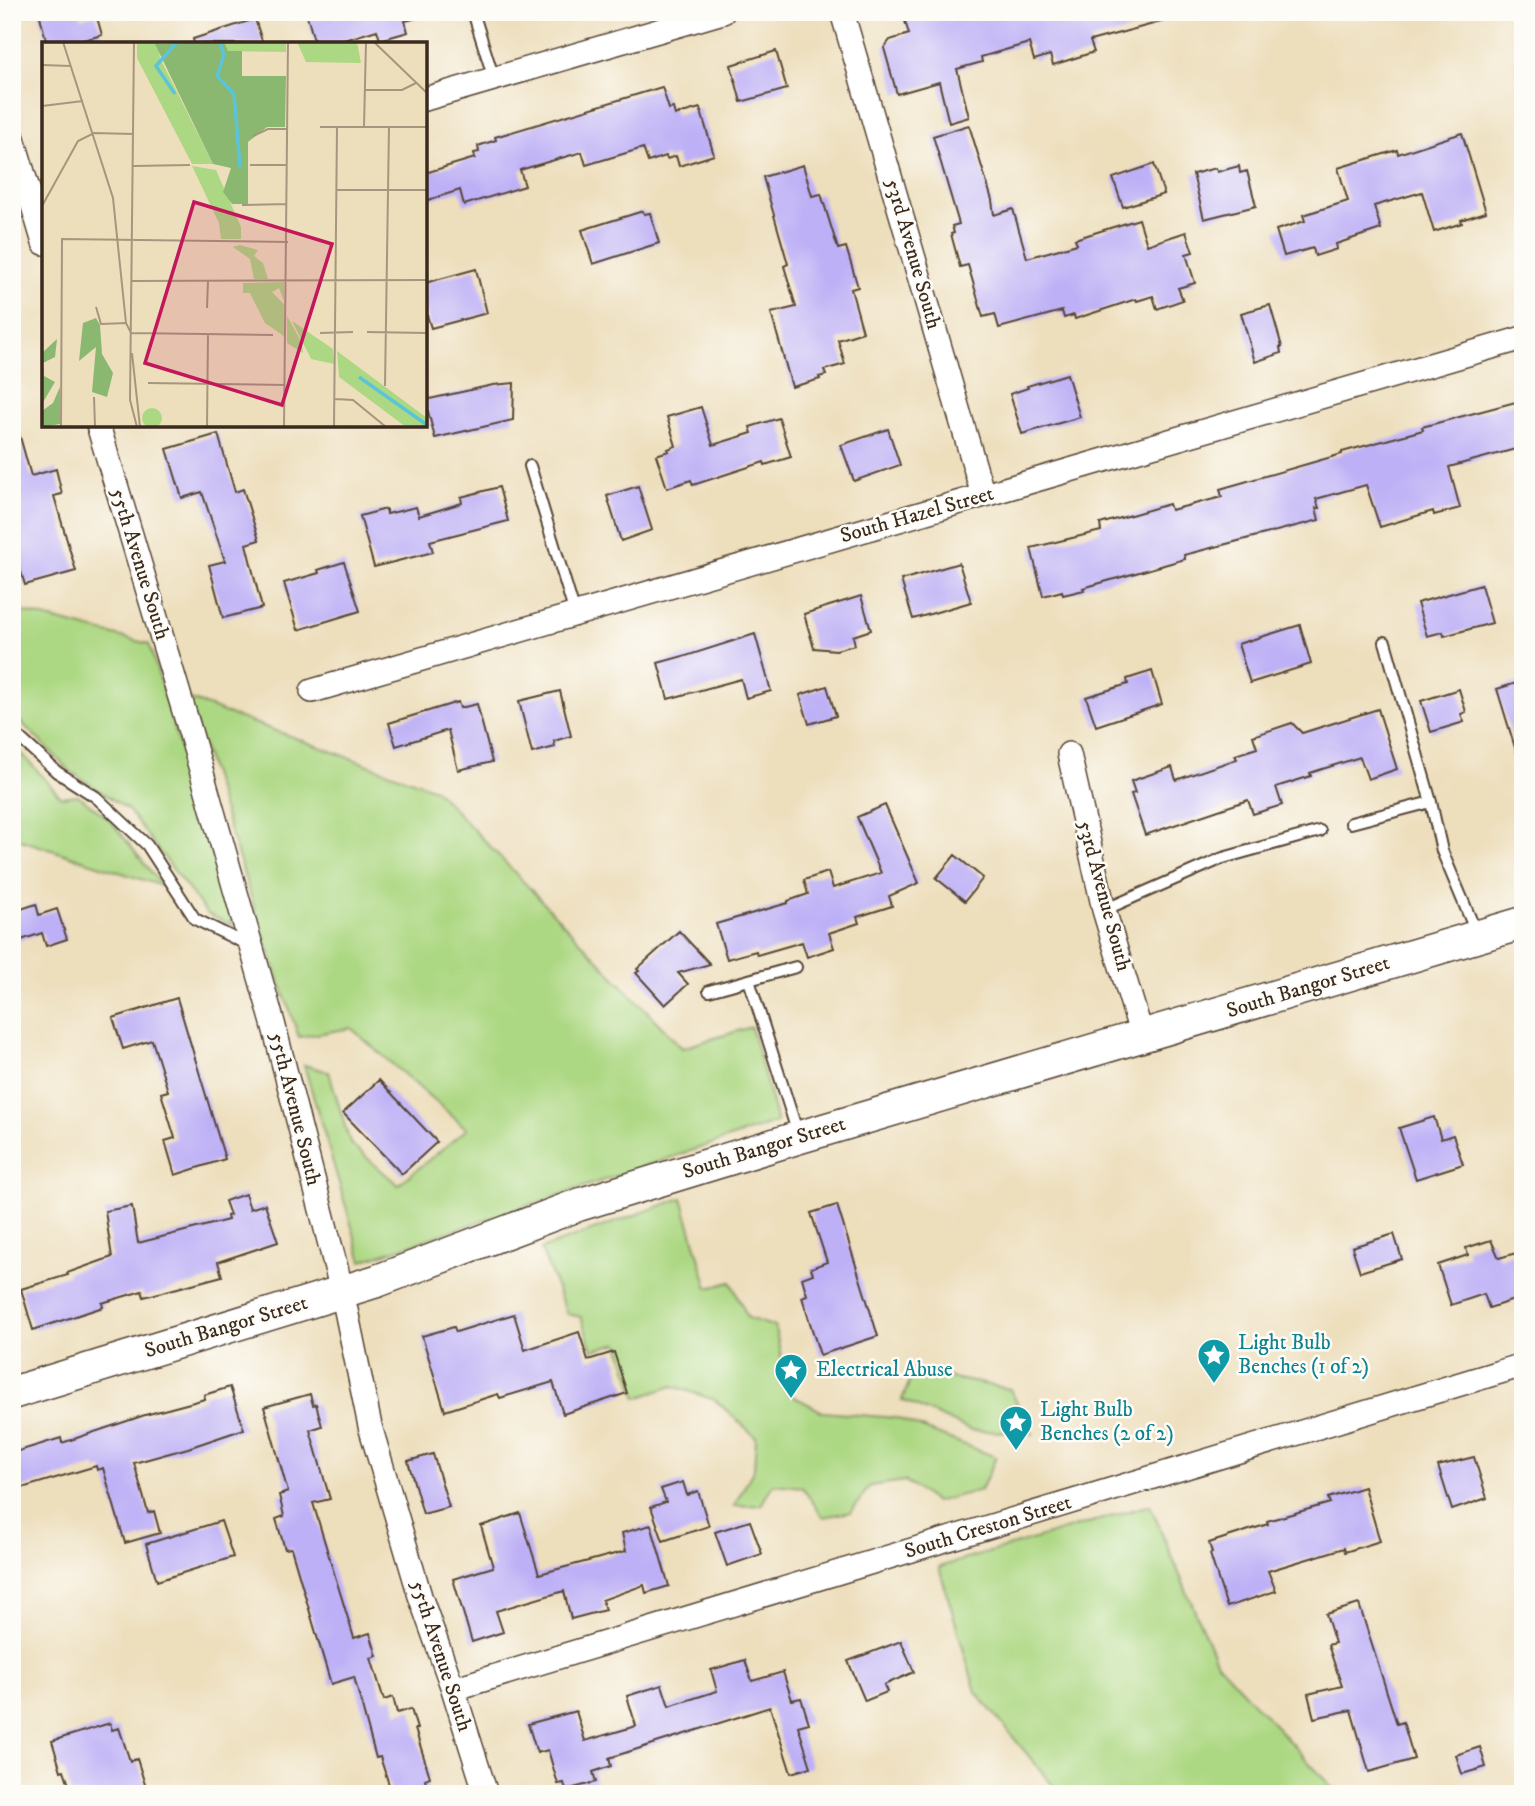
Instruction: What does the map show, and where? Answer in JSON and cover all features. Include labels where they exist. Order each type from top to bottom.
[{"type":"street","points":[[427,98],[723,12]]},
{"type":"street","name":"53rd Avenue South","points":[[842,12],[983,495]]},
{"type":"street","points":[[12,135],[39,212],[42,231]]},
{"type":"street","name":"South Hazel Street","points":[[312,691],[1523,338]]},
{"type":"street","name":"55th Avenue South","points":[[99,427],[190,731],[282,1057],[342,1291],[370,1426],[420,1597],[486,1794]]},
{"type":"street","name":"53rd Avenue South","points":[[1069,754],[1104,910],[1142,1037]]},
{"type":"street","name":"South Bangor Street","points":[[12,1393],[376,1281],[578,1205],[1523,923]]},
{"type":"street","name":"South Creston Street","points":[[453,1689],[1523,1365]]},
{"type":"lane","points":[[473,12],[494,79]]},
{"type":"lane","points":[[530,466],[575,614]]},
{"type":"lane","points":[[1385,642],[1431,802],[1442,851],[1478,937]]},
{"type":"lane","points":[[12,731],[58,772],[96,797],[147,845],[195,919],[252,947]]},
{"type":"lane","points":[[1351,823],[1431,802]]},
{"type":"lane","points":[[1104,910],[1223,858],[1320,831]]},
{"type":"lane","points":[[709,991],[796,967]]},
{"type":"lane","points":[[750,980],[800,1137]]},
{"type":"green space","points":[[12,609],[149,644],[233,925],[207,914],[128,810],[69,770],[12,713]]},
{"type":"green space","points":[[188,699],[435,789],[682,1048],[751,1027],[777,1122],[362,1261],[304,1065],[329,1072],[350,1143],[398,1185],[467,1129],[351,1028],[299,1037],[260,925]]},
{"type":"green space","points":[[12,743],[61,797],[78,795],[110,820],[162,886],[12,837]]},
{"type":"green space","points":[[682,1198],[708,1288],[731,1282],[748,1318],[775,1327],[789,1394],[823,1412],[896,1418],[996,1457],[981,1490],[935,1502],[905,1481],[870,1486],[851,1512],[823,1517],[802,1487],[773,1484],[761,1505],[734,1506],[754,1469],[756,1437],[715,1400],[673,1386],[637,1398],[619,1343],[592,1350],[581,1317],[567,1314],[541,1249]]},
{"type":"green space","points":[[914,1371],[1010,1389],[1033,1434],[970,1430],[902,1400]]},
{"type":"green space","points":[[1150,1505],[1217,1663],[1338,1794],[1060,1794],[976,1692],[939,1567]]},
{"type":"building","points":[[39,12],[80,12],[81,18],[96,14],[102,35],[76,42],[46,42]]},
{"type":"building","points":[[306,12],[416,12],[417,18],[405,21],[408,32],[380,40],[377,30],[338,42],[314,42]]},
{"type":"building","points":[[922,12],[1171,12],[1172,19],[1090,41],[1094,52],[1053,65],[1050,55],[1034,60],[1029,43],[981,57],[982,62],[957,69],[969,117],[949,123],[939,82],[897,94],[884,48],[890,40],[909,34],[904,18]]},
{"type":"building","points":[[255,19],[262,42],[194,42],[193,39]]},
{"type":"building","points":[[776,51],[787,89],[741,102],[731,65]]},
{"type":"building","points":[[662,87],[669,109],[673,108],[675,115],[700,108],[714,155],[679,166],[676,156],[648,162],[643,148],[586,165],[582,152],[520,170],[525,186],[464,205],[460,190],[427,200],[427,172],[475,158],[474,153],[479,152],[478,146],[496,140],[495,137]]},
{"type":"building","points":[[969,125],[994,215],[1013,209],[1027,258],[1077,244],[1075,239],[1139,219],[1147,245],[1186,232],[1193,252],[1186,254],[1195,283],[1178,288],[1183,300],[1157,309],[1153,296],[1075,319],[1074,315],[1064,318],[1062,311],[999,328],[995,314],[983,317],[968,265],[960,267],[951,234],[954,233],[952,226],[959,224],[933,136]]},
{"type":"building","points":[[1462,133],[1486,212],[1434,232],[1422,192],[1374,206],[1381,229],[1336,244],[1337,249],[1315,256],[1313,248],[1284,256],[1276,230],[1305,221],[1303,215],[1348,201],[1338,168],[1397,150],[1398,154]]},
{"type":"building","points":[[1154,164],[1164,194],[1123,207],[1113,178]]},
{"type":"building","points":[[803,165],[812,196],[821,194],[838,249],[846,247],[858,287],[851,289],[863,332],[838,340],[845,364],[824,370],[826,375],[819,377],[820,379],[792,387],[771,313],[796,307],[784,266],[788,264],[763,177]]},
{"type":"building","points":[[1239,166],[1240,173],[1247,171],[1256,206],[1204,219],[1193,174],[1216,168],[1217,172]]},
{"type":"building","points":[[643,211],[644,214],[650,213],[659,243],[593,264],[582,230]]},
{"type":"building","points":[[476,269],[487,313],[431,328],[427,315],[427,282]]},
{"type":"building","points":[[1270,305],[1282,347],[1281,353],[1255,362],[1241,313]]},
{"type":"building","points":[[1067,374],[1080,417],[1022,434],[1010,394]]},
{"type":"building","points":[[514,383],[513,420],[435,438],[427,400]]},
{"type":"building","points":[[1523,400],[1523,447],[1449,467],[1460,508],[1434,515],[1433,511],[1380,527],[1366,485],[1316,499],[1319,520],[1184,555],[1185,559],[1083,588],[1084,590],[1063,595],[1062,591],[1043,596],[1031,548],[1101,531],[1100,524],[1169,504],[1171,510],[1222,497],[1220,489],[1423,430],[1422,427]]},
{"type":"building","points":[[701,407],[713,445],[752,433],[750,427],[779,418],[791,457],[765,465],[764,462],[693,485],[691,480],[667,488],[656,455],[676,446],[667,417]]},
{"type":"building","points":[[888,429],[900,465],[854,481],[841,445]]},
{"type":"building","points":[[19,433],[31,476],[56,469],[62,494],[54,496],[76,571],[25,585],[12,542],[12,434]]},
{"type":"building","points":[[218,434],[235,492],[243,489],[259,540],[246,544],[262,608],[223,618],[209,565],[225,561],[202,492],[182,498],[167,449]]},
{"type":"building","points":[[638,486],[652,530],[621,541],[607,496]]},
{"type":"building","points":[[499,487],[508,521],[430,541],[433,552],[374,567],[360,516],[386,509],[387,514],[416,507],[419,516],[462,503],[461,497]]},
{"type":"building","points":[[344,562],[360,611],[298,630],[284,583],[319,573],[318,570]]},
{"type":"building","points":[[959,563],[971,602],[913,619],[901,580]]},
{"type":"building","points":[[1481,585],[1492,623],[1444,636],[1443,632],[1427,636],[1417,603]]},
{"type":"building","points":[[861,596],[871,630],[853,636],[855,645],[836,650],[814,648],[804,614]]},
{"type":"building","points":[[1300,625],[1311,664],[1250,683],[1238,644]]},
{"type":"building","points":[[755,634],[771,691],[746,698],[741,679],[668,699],[658,663]]},
{"type":"building","points":[[1152,671],[1162,704],[1096,726],[1086,697],[1128,684],[1127,679]]},
{"type":"building","points":[[1523,681],[1523,753],[1517,754],[1497,689]]},
{"type":"building","points":[[827,686],[836,716],[809,724],[800,695]]},
{"type":"building","points":[[1459,689],[1466,712],[1461,714],[1464,722],[1431,732],[1421,701]]},
{"type":"building","points":[[560,691],[571,736],[554,741],[555,747],[532,753],[519,701]]},
{"type":"building","points":[[458,702],[460,708],[477,704],[492,762],[458,770],[448,730],[396,746],[389,723]]},
{"type":"building","points":[[1378,709],[1397,769],[1368,779],[1360,757],[1276,787],[1282,805],[1253,814],[1248,800],[1145,835],[1131,794],[1135,793],[1131,781],[1172,767],[1176,780],[1237,759],[1235,755],[1257,748],[1253,736],[1292,723],[1302,733]]},
{"type":"building","points":[[885,805],[919,883],[889,896],[892,906],[857,917],[859,923],[829,933],[834,948],[807,957],[802,942],[757,955],[756,951],[727,959],[716,924],[788,903],[808,894],[804,880],[828,872],[833,888],[881,873],[857,817]]},
{"type":"building","points":[[955,855],[983,878],[965,901],[936,878]]},
{"type":"building","points":[[36,904],[39,915],[57,909],[67,939],[46,946],[42,933],[12,943],[12,912]]},
{"type":"building","points":[[679,931],[710,964],[678,973],[688,984],[665,1005],[636,973],[639,971],[637,969]]},
{"type":"building","points":[[177,998],[225,1159],[175,1175],[165,1141],[175,1138],[161,1093],[168,1091],[152,1040],[123,1049],[113,1018]]},
{"type":"building","points":[[379,1080],[437,1142],[402,1174],[343,1113]]},
{"type":"building","points":[[1434,1117],[1441,1139],[1453,1135],[1463,1164],[1416,1179],[1399,1128]]},
{"type":"building","points":[[245,1194],[250,1209],[265,1204],[278,1242],[218,1262],[222,1276],[144,1297],[142,1291],[102,1303],[103,1307],[33,1330],[21,1289],[68,1275],[67,1273],[112,1257],[105,1211],[132,1206],[138,1243],[228,1220],[227,1216],[230,1215],[225,1201]]},
{"type":"building","points":[[837,1205],[878,1336],[820,1355],[802,1297],[807,1295],[802,1278],[813,1274],[811,1268],[827,1262],[811,1213]]},
{"type":"building","points":[[1394,1234],[1402,1259],[1360,1272],[1352,1247]]},
{"type":"building","points":[[1491,1240],[1499,1258],[1523,1251],[1523,1297],[1489,1308],[1484,1294],[1451,1305],[1438,1265],[1468,1255],[1466,1248]]},
{"type":"building","points":[[514,1314],[525,1350],[579,1332],[588,1360],[614,1352],[627,1393],[563,1414],[553,1382],[500,1398],[498,1394],[445,1411],[422,1336],[454,1327],[456,1332]]},
{"type":"building","points":[[230,1387],[244,1429],[134,1463],[148,1513],[154,1511],[160,1533],[125,1543],[103,1468],[97,1470],[96,1466],[12,1491],[12,1453],[61,1438],[62,1443],[145,1415],[205,1399],[204,1395]]},
{"type":"building","points":[[310,1394],[313,1405],[316,1404],[322,1426],[310,1430],[330,1499],[313,1503],[354,1638],[370,1633],[377,1656],[371,1658],[384,1700],[393,1697],[397,1713],[411,1709],[430,1777],[425,1779],[429,1794],[392,1794],[380,1757],[376,1758],[354,1677],[331,1684],[291,1548],[285,1549],[276,1519],[284,1516],[279,1495],[288,1492],[264,1407]]},
{"type":"building","points":[[433,1454],[449,1507],[423,1514],[408,1461]]},
{"type":"building","points":[[1474,1457],[1487,1498],[1452,1510],[1438,1466]]},
{"type":"building","points":[[683,1482],[687,1495],[698,1491],[709,1526],[663,1541],[651,1507],[666,1502],[661,1489]]},
{"type":"building","points":[[1364,1487],[1380,1541],[1345,1552],[1344,1548],[1268,1571],[1276,1591],[1227,1607],[1209,1543],[1268,1524],[1267,1521],[1330,1503],[1328,1498]]},
{"type":"building","points":[[520,1513],[539,1574],[626,1551],[622,1533],[651,1525],[669,1586],[646,1593],[644,1585],[602,1600],[605,1610],[571,1619],[564,1591],[496,1611],[503,1632],[472,1642],[453,1579],[493,1567],[481,1526]]},
{"type":"building","points":[[221,1521],[233,1557],[157,1581],[146,1544]]},
{"type":"building","points":[[750,1521],[762,1554],[727,1566],[715,1532]]},
{"type":"building","points":[[1359,1604],[1397,1724],[1403,1722],[1414,1759],[1369,1772],[1351,1710],[1314,1718],[1308,1694],[1342,1686],[1328,1645],[1335,1643],[1326,1614]]},
{"type":"building","points":[[901,1641],[914,1672],[884,1685],[887,1692],[865,1701],[848,1661]]},
{"type":"building","points":[[745,1660],[752,1681],[783,1672],[792,1700],[801,1698],[809,1723],[798,1726],[811,1767],[791,1773],[770,1707],[609,1758],[611,1766],[593,1772],[596,1782],[566,1790],[564,1783],[558,1784],[548,1750],[537,1753],[528,1724],[576,1711],[585,1741],[636,1726],[627,1696],[662,1685],[669,1706],[717,1691],[711,1670]]},
{"type":"building","points":[[110,1723],[112,1730],[119,1728],[130,1761],[137,1759],[148,1794],[72,1794],[64,1770],[61,1771],[52,1741]]},
{"type":"building","points":[[1480,1747],[1486,1767],[1462,1774],[1456,1755]]},
{"type":"place","name":"Light Bulb Benches (1 of 2)","points":[[1214,1385]]},
{"type":"place","name":"Electrical Abuse","points":[[791,1400]]},
{"type":"place","name":"Light Bulb Benches (2 of 2)","points":[[1016,1452]]}]
